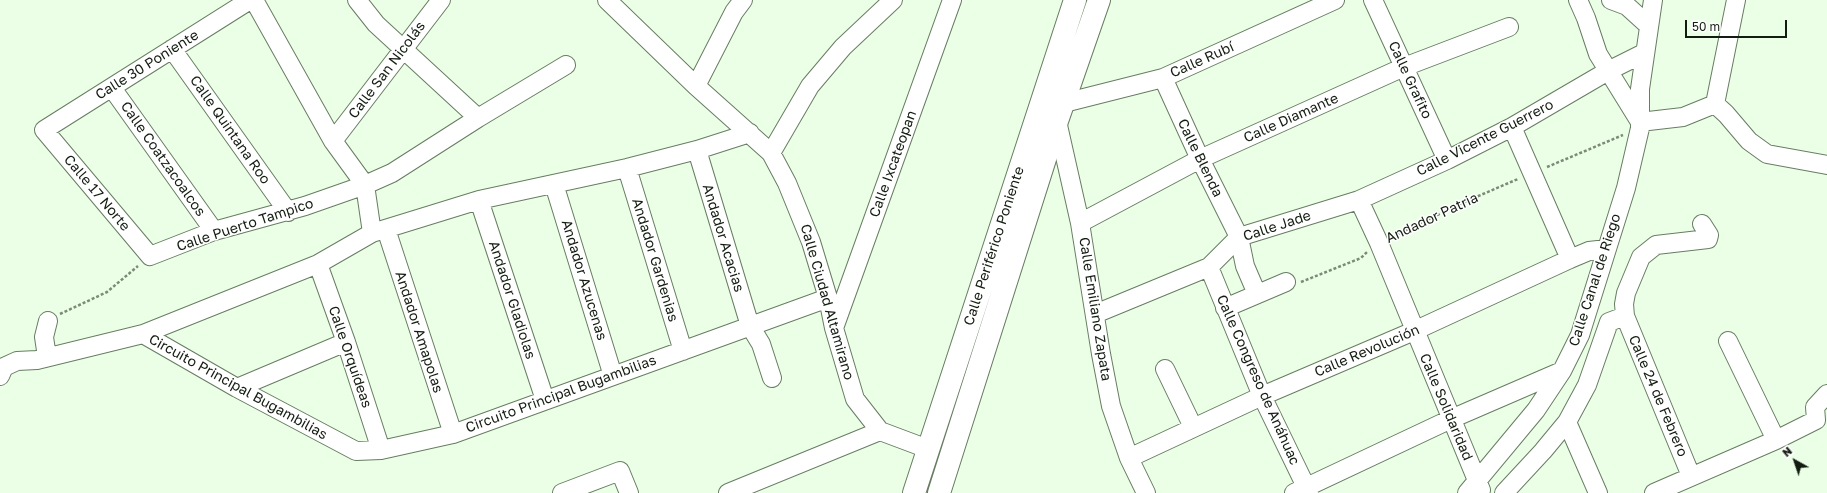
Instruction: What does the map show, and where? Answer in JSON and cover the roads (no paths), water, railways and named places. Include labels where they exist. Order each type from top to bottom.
[{"type":"main road","name":"Calle Periférico Poniente","points":[[914,493],[1075,0]]},
{"type":"main road","name":"Calle Periférico Poniente","points":[[939,493],[1060,112],[1099,0]]},
{"type":"street","name":"Calle 30 Poniente","points":[[44,130],[250,0]]},
{"type":"street","points":[[254,0],[333,141],[365,185]]},
{"type":"street","points":[[357,0],[376,24],[478,118]]},
{"type":"street","name":"Calle San Nicolás","points":[[333,141],[441,0]]},
{"type":"street","name":"Calle Ciudad Altamirano","points":[[607,0],[696,86],[771,153],[787,183],[811,242],[828,298],[834,328],[855,399],[880,431]]},
{"type":"street","points":[[696,86],[734,12],[743,0]]},
{"type":"street","points":[[771,153],[810,86],[843,47],[893,0]]},
{"type":"street","name":"Calle Ixcateopan","points":[[834,328],[952,0]]},
{"type":"street","name":"Calle Rubí","points":[[1060,112],[1163,78],[1335,0]]},
{"type":"street","name":"Calle Grafito","points":[[1373,0],[1447,160]]},
{"type":"street","points":[[1578,0],[1598,54],[1640,125],[1683,117],[1715,104]]},
{"type":"street","points":[[1611,0],[1627,6],[1648,25]]},
{"type":"street","name":"Calle Canal de Riego","points":[[1476,489],[1536,410],[1562,371],[1580,335],[1626,188],[1640,125],[1640,89],[1648,25],[1653,0]]},
{"type":"street","points":[[1715,104],[1736,0]]},
{"type":"street","name":"Calle Diamante","points":[[1080,223],[1200,159],[1404,67],[1509,27]]},
{"type":"street","name":"Calle Quintana Roo","points":[[172,49],[288,212]]},
{"type":"street","name":"Calle Vicente Guerrero","points":[[1359,200],[1447,160],[1512,127],[1608,71],[1644,53]]},
{"type":"street","name":"Calle Puerto Tampico","points":[[150,256],[214,231],[288,212],[365,185],[392,173],[478,118],[566,65]]},
{"type":"street","name":"Calle Blenda","points":[[1163,78],[1200,159],[1239,237],[1245,266],[1257,294]]},
{"type":"street","name":"Calle Coatzacoalcos","points":[[112,88],[214,231]]},
{"type":"street","points":[[1715,104],[1726,114],[1749,141],[1767,154],[1827,165]]},
{"type":"street","name":"Calle Emiliano Zapata","points":[[1060,112],[1111,406],[1129,458],[1146,493]]},
{"type":"street","points":[[1512,127],[1570,259]]},
{"type":"street","name":"Calle 17 Norte","points":[[44,130],[150,256]]},
{"type":"street","name":"Circuito Principal Bugambilias","points":[[143,334],[318,264],[379,231],[479,200],[627,168],[697,150],[750,133]]},
{"type":"street","name":"Andador Acacias","points":[[697,150],[750,326],[761,344],[772,378]]},
{"type":"street","name":"Andador Gardenias","points":[[627,168],[682,351]]},
{"type":"street","name":"Andador Azucenas","points":[[554,184],[613,376]]},
{"type":"street","name":"Andador Amapolas","points":[[365,185],[379,231],[453,434]]},
{"type":"street","name":"Andador Gladiolas","points":[[479,200],[545,400]]},
{"type":"street","name":"Calle Jade","points":[[1095,314],[1209,267],[1239,237],[1359,200]]},
{"type":"street","name":"Calle Solidaridad","points":[[1359,200],[1379,243],[1451,419],[1476,489]]},
{"type":"street","points":[[1504,493],[1543,451],[1567,422],[1587,385],[1609,322],[1625,316],[1626,293],[1641,257],[1656,245],[1708,239],[1709,235],[1702,224]]},
{"type":"street","name":"Calle Revolución","points":[[1129,458],[1193,427],[1414,331],[1570,259],[1589,251],[1598,250],[1606,252]]},
{"type":"street","name":"Calle Orquídeas","points":[[318,264],[346,342],[381,450]]},
{"type":"street","name":"Calle Congreso de Anáhuac","points":[[1209,267],[1303,491]]},
{"type":"street","points":[[1225,308],[1286,282]]},
{"type":"street","name":"Circuito Principal Bugambilias","points":[[143,334],[237,388],[356,451],[381,450],[453,434],[828,298]]},
{"type":"street","name":"Calle 24 de Febrero","points":[[1625,316],[1692,476]]},
{"type":"street","points":[[47,357],[44,337],[48,320]]},
{"type":"street","points":[[0,376],[4,366],[18,361],[37,360],[143,334]]},
{"type":"street","points":[[1728,341],[1776,440]]},
{"type":"street","points":[[237,388],[346,342]]},
{"type":"street","points":[[1165,369],[1193,427]]},
{"type":"street","points":[[1303,491],[1451,419],[1562,371]]},
{"type":"street","points":[[1654,493],[1776,440],[1816,420],[1814,407],[1827,394]]},
{"type":"street","points":[[1567,422],[1598,493]]},
{"type":"street","points":[[730,492],[880,431],[928,449]]},
{"type":"street","points":[[562,493],[620,471],[629,493]]}]
